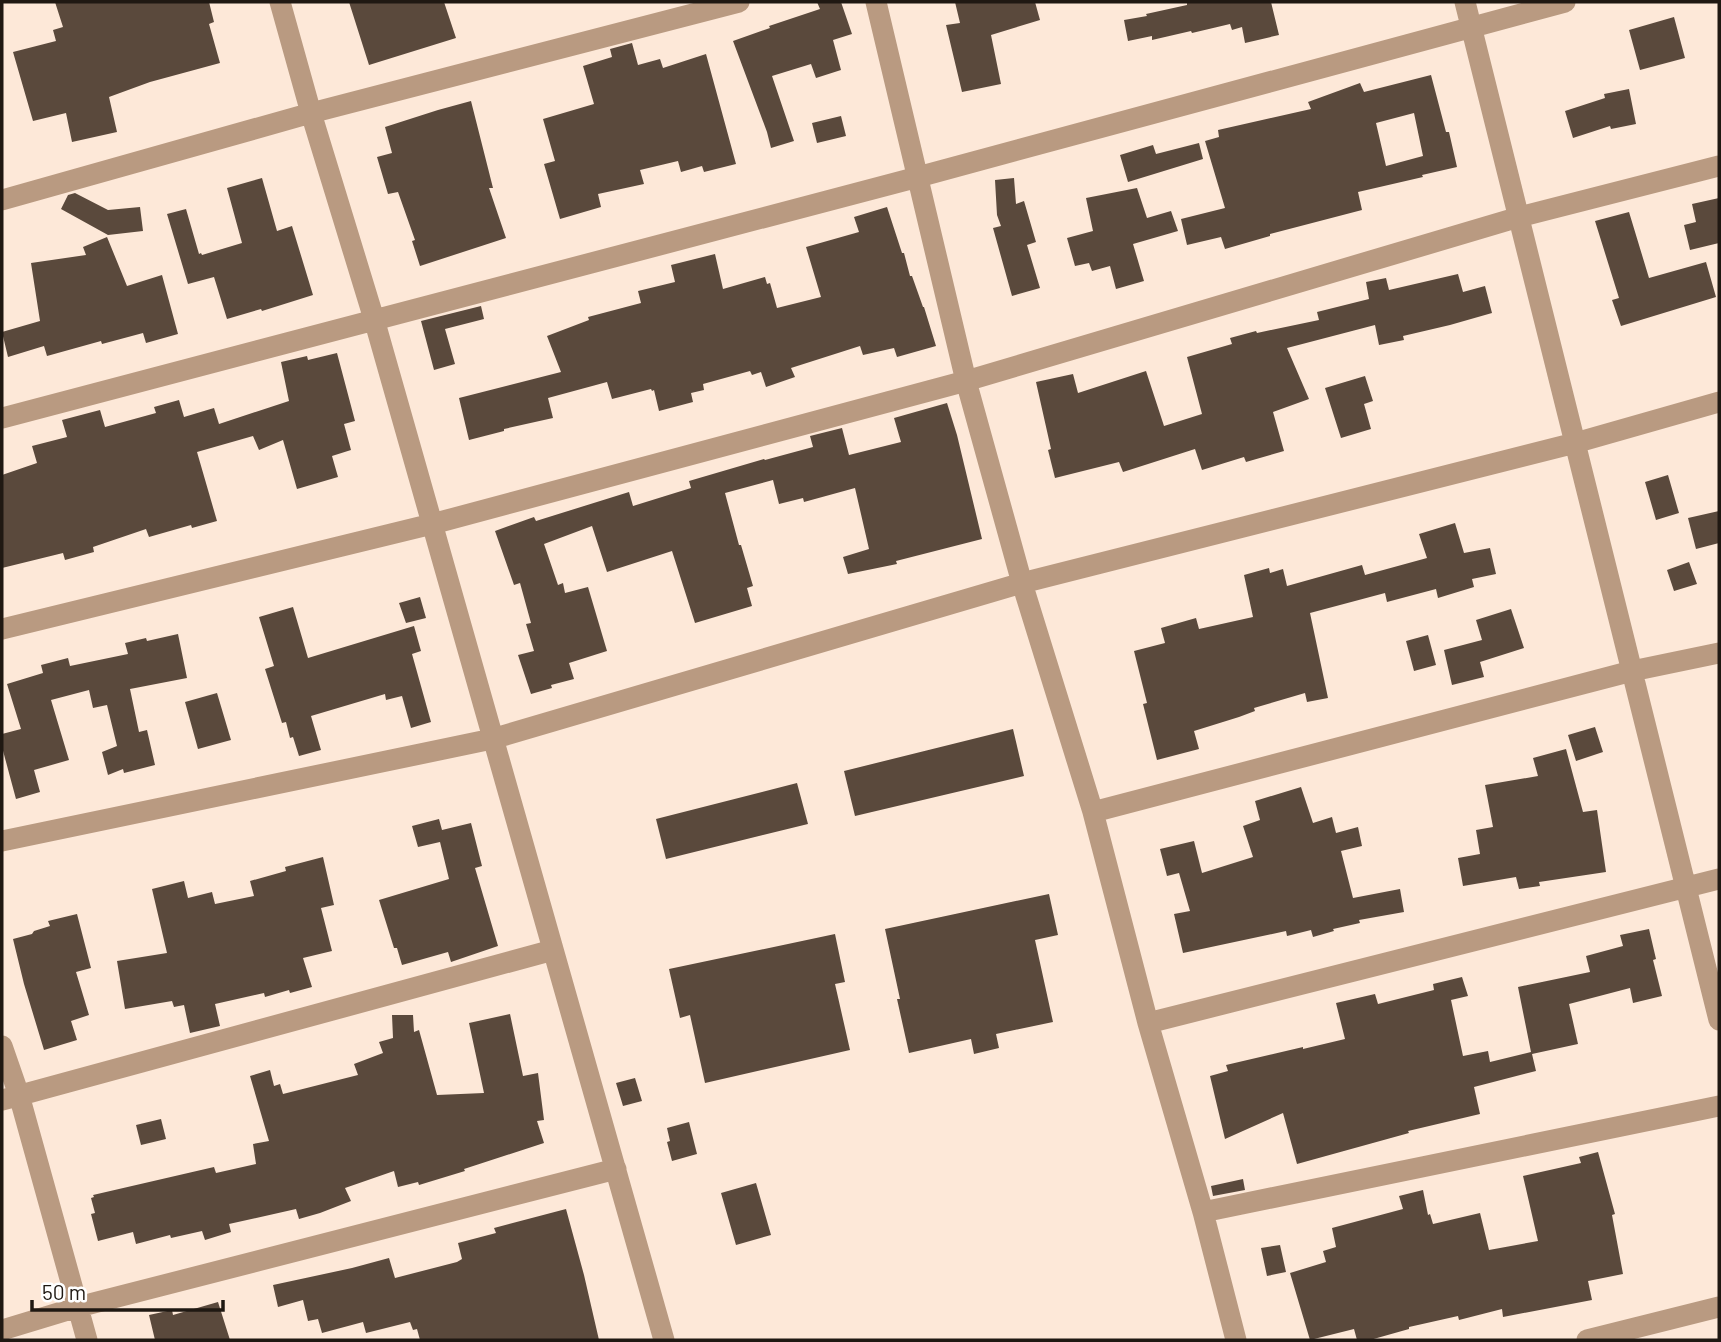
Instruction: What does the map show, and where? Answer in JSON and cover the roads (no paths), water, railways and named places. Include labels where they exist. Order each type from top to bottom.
[{"type":"street","points":[[280,2],[374,319],[664,1340]]},
{"type":"street","points":[[2,200],[311,113],[739,2]]},
{"type":"street","points":[[876,2],[966,381],[1022,583],[1093,812],[1148,1023],[1237,1340]]},
{"type":"street","points":[[1465,2],[1719,1020]]},
{"type":"street","points":[[2,418],[918,177],[1565,2]]},
{"type":"street","points":[[2,629],[432,524],[966,381],[1518,217],[1719,166]]},
{"type":"street","points":[[2,841],[492,739],[1022,583],[1575,443],[1719,402]]},
{"type":"street","points":[[1093,812],[1632,671],[1719,653]]},
{"type":"street","points":[[1148,1023],[1719,879]]},
{"type":"street","points":[[11,1098],[554,950]]},
{"type":"street","points":[[2,1046],[11,1098],[87,1340]]},
{"type":"street","points":[[1203,1212],[1719,1107]]},
{"type":"street","points":[[2,1331],[78,1307],[616,1169]]},
{"type":"street","points":[[1587,1340],[1719,1307]]}]
